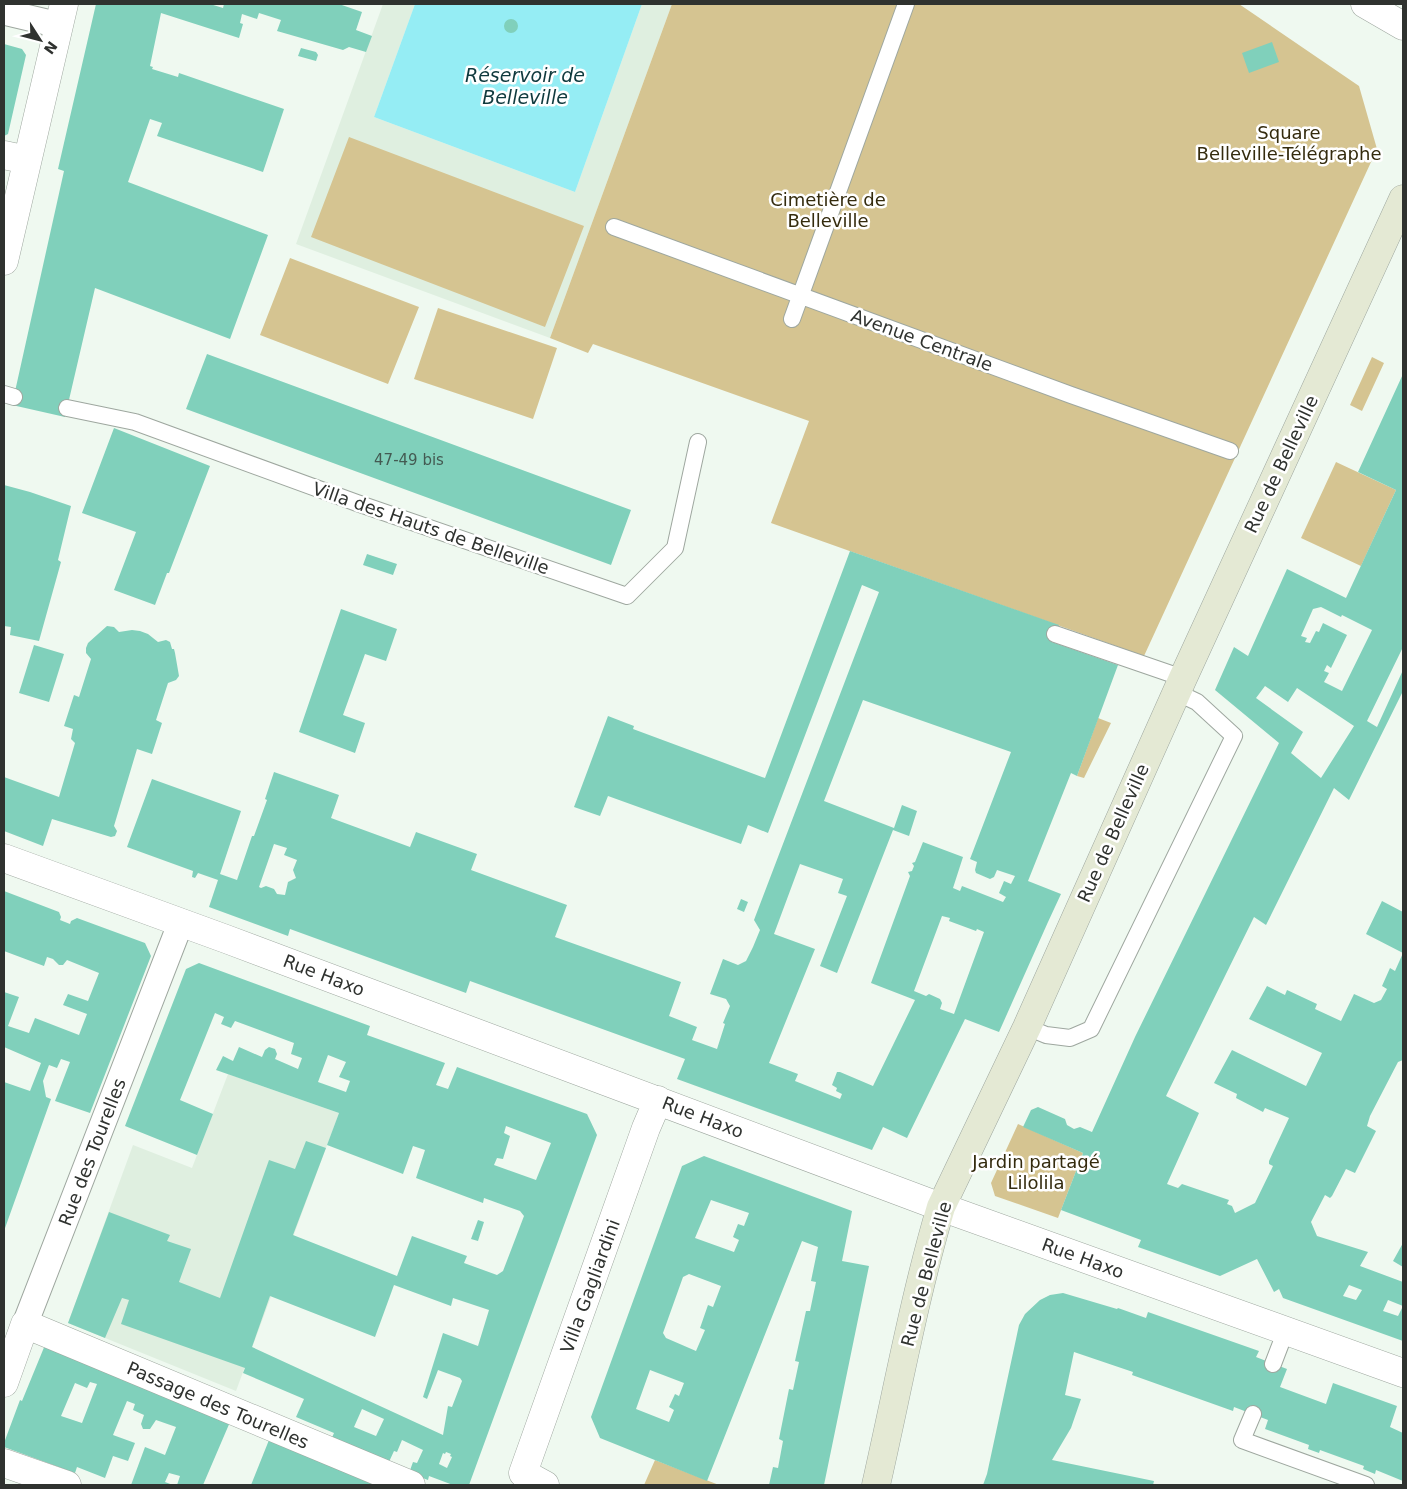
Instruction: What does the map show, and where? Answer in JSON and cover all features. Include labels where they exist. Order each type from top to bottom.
[{"type":"main road","name":"Rue de Belleville","points":[[876,1485],[923,1276],[942,1207],[1027,1027],[1180,685],[1403,199]]},
{"type":"street","points":[[1365,4],[1403,26]]},
{"type":"street","points":[[4,12],[62,14],[16,157],[4,261]]},
{"type":"street","name":"Rue Haxo","points":[[4,858],[181,922],[942,1207],[1403,1373]]},
{"type":"street","name":"Rue des Tourelles","points":[[4,1383],[181,922]]},
{"type":"street","name":"Villa Gagliardini","points":[[534,1479],[646,1128],[658,1100]]},
{"type":"street","name":"Passage des Tourelles","points":[[26,1324],[411,1485]]},
{"type":"street","points":[[4,1463],[67,1485]]},
{"type":"lane","points":[[792,319],[906,4]]},
{"type":"lane","name":"Avenue Centrale","points":[[614,227],[1230,451]]},
{"type":"lane","name":"Villa des Hauts de Belleville","points":[[67,408],[135,422],[357,503],[627,596],[674,548],[698,442]]},
{"type":"lane","points":[[1027,1027],[1046,1035],[1070,1038],[1091,1029],[1234,736],[1180,685],[1055,634]]},
{"type":"lane","points":[[1273,1364],[1286,1330]]},
{"type":"lane","points":[[1253,1414],[1242,1440],[1366,1485]]},
{"type":"shaded area","points":[[383,4],[415,4],[374,117],[575,192],[642,4],[672,4],[550,338],[296,244]]},
{"type":"shaded area","points":[[228,1074],[339,1113],[236,1391],[68,1323],[133,1145],[192,1168]]},
{"type":"green space","name":"Cimetière de Belleville","points":[[672,4],[1239,4],[1359,86],[1377,149],[1144,656],[771,523],[809,421],[593,344],[588,353],[550,338]]},
{"type":"green space","points":[[349,137],[584,226],[545,327],[311,237]]},
{"type":"green space","points":[[290,258],[419,307],[388,384],[260,335]]},
{"type":"green space","points":[[438,308],[557,348],[533,419],[414,379]]},
{"type":"green space","points":[[1372,357],[1384,363],[1362,411],[1350,405]]},
{"type":"green space","points":[[1336,462],[1396,490],[1361,566],[1301,538]]},
{"type":"green space","points":[[1098,718],[1111,723],[1084,778],[1077,776]]},
{"type":"green space","name":"Jardin partagé Lilolila","points":[[1018,1124],[1083,1153],[1058,1218],[995,1196],[991,1183]]},
{"type":"green space","points":[[655,1460],[719,1485],[644,1485]]},
{"type":"water","name":"Réservoir de Belleville","points":[[415,4],[642,4],[575,192],[374,117]]},
{"type":"building","points":[[96,4],[210,4],[223,8],[224,4],[339,4],[362,12],[356,30],[372,36],[366,52],[349,47],[343,50],[277,31],[281,20],[259,13],[257,19],[242,14],[240,23],[243,24],[239,38],[161,13],[150,66],[153,67],[152,69],[178,77],[179,73],[284,109],[263,172],[157,136],[162,123],[150,119],[128,182],[268,235],[230,339],[95,288],[65,417],[12,405],[64,171],[58,169]]},
{"type":"building","points":[[508,19],[514,19],[518,26],[514,33],[508,33],[504,29],[504,23]]},
{"type":"building","points":[[1272,42],[1279,62],[1249,73],[1242,53]]},
{"type":"building","points":[[4,44],[22,49],[26,55],[8,134],[4,136]]},
{"type":"building","points":[[301,48],[316,52],[318,55],[316,61],[298,56]]},
{"type":"building","points":[[207,354],[631,510],[611,565],[186,409]]},
{"type":"building","points":[[1403,374],[1403,647],[1367,721],[1377,727],[1403,670],[1403,691],[1349,800],[1334,788],[1266,925],[1254,917],[1166,1096],[1199,1113],[1167,1184],[1178,1188],[1182,1184],[1229,1200],[1227,1204],[1232,1206],[1235,1213],[1255,1203],[1273,1166],[1269,1164],[1269,1161],[1289,1118],[1265,1108],[1263,1112],[1236,1098],[1237,1094],[1214,1083],[1232,1050],[1306,1086],[1322,1053],[1249,1019],[1267,986],[1285,995],[1287,990],[1317,1004],[1315,1009],[1341,1021],[1354,994],[1374,1003],[1381,1000],[1387,989],[1382,986],[1390,968],[1395,971],[1403,953],[1403,1060],[1398,1062],[1370,1116],[1367,1126],[1376,1131],[1355,1173],[1346,1169],[1332,1196],[1330,1198],[1325,1195],[1311,1222],[1317,1236],[1368,1252],[1360,1266],[1403,1282],[1403,1306],[1403,1341],[1283,1298],[1279,1289],[1274,1292],[1257,1259],[1220,1276],[1138,1247],[1141,1240],[1061,1210],[1083,1153],[1023,1127],[1031,1110],[1038,1107],[1065,1119],[1067,1125],[1074,1129],[1080,1127],[1092,1132],[1135,1037],[1279,743],[1215,690],[1234,647],[1248,656],[1287,569],[1346,598],[1396,490],[1358,472]],"holes":[[[1321,607],[1372,630],[1342,691],[1324,682],[1329,673],[1324,671],[1327,665],[1331,668],[1347,635],[1323,623],[1319,632],[1316,631],[1310,643],[1305,642],[1307,638],[1301,636],[1313,609]],[[1265,686],[1288,702],[1297,688],[1354,726],[1321,778],[1291,753],[1303,732],[1256,698]],[[1349,1285],[1362,1290],[1356,1300],[1343,1296]],[[1388,1300],[1403,1306],[1398,1316],[1383,1311]]]},
{"type":"building","points":[[114,428],[210,466],[155,605],[114,590],[136,532],[82,513]]},
{"type":"building","points":[[4,485],[71,506],[58,560],[61,562],[39,641],[10,635],[11,627],[4,626]]},
{"type":"building","points":[[850,551],[1059,625],[1052,642],[1118,665],[1077,776],[1071,773],[1028,881],[1061,894],[999,1032],[965,1019],[907,1138],[883,1127],[872,1150],[677,1079],[685,1059],[470,981],[466,993],[290,929],[288,936],[209,907],[218,880],[198,873],[195,878],[192,877],[193,871],[127,847],[152,779],[241,811],[220,874],[237,880],[267,800],[265,799],[274,772],[339,795],[331,818],[410,847],[416,832],[477,854],[471,870],[567,905],[555,937],[681,982],[669,1016],[697,1027],[692,1040],[717,1049],[725,1024],[723,1023],[730,1006],[726,999],[710,994],[723,959],[738,965],[746,961],[753,947],[760,930],[754,920],[879,592],[862,585],[768,833],[748,825],[741,844],[608,796],[600,816],[574,807],[608,716],[634,726],[633,729],[765,778]],"holes":[[[863,700],[1011,752],[970,859],[977,862],[976,873],[990,879],[994,877],[997,870],[1015,876],[1011,884],[1004,881],[999,893],[1006,897],[1003,902],[962,886],[960,891],[953,888],[963,857],[923,842],[915,862],[912,863],[914,866],[912,871],[908,872],[910,876],[871,983],[915,1000],[873,1086],[837,1072],[832,1085],[837,1088],[836,1091],[842,1094],[840,1099],[795,1081],[798,1074],[769,1063],[815,949],[774,934],[800,864],[843,879],[838,893],[847,896],[820,966],[837,973],[893,830],[909,836],[917,811],[902,805],[894,828],[824,801]],[[274,844],[287,848],[284,855],[297,860],[293,870],[296,878],[288,882],[285,895],[277,894],[274,889],[266,886],[259,887]],[[942,916],[950,918],[949,921],[984,932],[954,1014],[940,1009],[942,1003],[940,999],[929,994],[926,996],[914,991]]]},
{"type":"building","points":[[367,554],[397,564],[393,575],[363,565]]},
{"type":"building","points":[[341,609],[397,629],[386,661],[365,654],[343,715],[365,723],[355,753],[299,732]]},
{"type":"building","points":[[107,626],[114,627],[119,632],[140,631],[148,634],[158,642],[166,640],[170,642],[172,649],[174,649],[179,676],[176,680],[168,683],[156,720],[162,723],[152,754],[137,749],[114,826],[117,831],[115,836],[111,837],[52,819],[43,846],[4,831],[4,777],[59,797],[75,743],[71,739],[73,729],[64,726],[74,695],[79,697],[91,659],[86,653],[88,643]]},
{"type":"building","points":[[34,645],[64,654],[49,702],[19,693]]},
{"type":"building","points":[[4,891],[59,912],[60,920],[70,924],[71,921],[77,918],[145,943],[151,956],[90,1113],[55,1101],[70,1062],[61,1059],[57,1068],[49,1065],[43,1081],[46,1097],[51,1099],[4,1231],[4,1082],[30,1091],[41,1063],[4,1047],[4,992],[19,997],[8,1026],[29,1033],[35,1018],[79,1035],[87,1014],[63,1005],[68,994],[88,1001],[99,973],[67,960],[63,965],[59,965],[53,959],[47,957],[44,966],[4,951]]},
{"type":"building","points":[[741,899],[748,902],[744,912],[737,909]]},
{"type":"building","points":[[1382,901],[1403,912],[1403,953],[1366,934]]},
{"type":"building","points":[[199,963],[370,1026],[367,1035],[445,1063],[436,1085],[448,1089],[457,1067],[587,1114],[597,1135],[469,1485],[453,1485],[429,1476],[428,1480],[409,1473],[413,1462],[417,1463],[423,1450],[402,1440],[397,1452],[394,1451],[388,1464],[331,1440],[334,1433],[296,1417],[304,1399],[243,1373],[245,1368],[121,1324],[129,1300],[122,1298],[105,1338],[68,1323],[109,1212],[170,1235],[167,1241],[191,1249],[179,1282],[220,1298],[269,1160],[295,1169],[306,1141],[326,1148],[293,1235],[397,1276],[412,1236],[467,1256],[464,1263],[497,1275],[503,1271],[524,1216],[520,1211],[484,1198],[483,1203],[416,1178],[425,1150],[413,1146],[403,1174],[327,1145],[339,1113],[216,1070],[223,1056],[233,1061],[239,1047],[262,1057],[265,1050],[269,1047],[275,1049],[277,1054],[275,1059],[298,1069],[302,1058],[291,1054],[294,1043],[235,1021],[231,1028],[221,1024],[224,1017],[215,1013],[180,1100],[213,1114],[197,1155],[125,1126],[186,969]],"holes":[[[328,1055],[346,1062],[339,1077],[350,1081],[346,1092],[318,1082]],[[506,1126],[551,1143],[536,1180],[494,1165],[497,1158],[503,1159],[510,1136],[504,1133]],[[394,1285],[451,1306],[453,1298],[489,1310],[478,1346],[443,1333],[423,1397],[427,1399],[438,1370],[460,1378],[462,1381],[452,1407],[448,1406],[443,1435],[252,1347],[270,1296],[375,1337]],[[362,1409],[384,1419],[376,1436],[354,1427]],[[443,1453],[451,1454],[450,1456],[452,1457],[447,1468],[439,1464]]]},
{"type":"building","points":[[704,1156],[852,1211],[842,1261],[869,1266],[824,1485],[769,1485],[773,1467],[778,1468],[783,1441],[779,1439],[789,1389],[793,1390],[799,1362],[795,1361],[806,1311],[810,1311],[816,1282],[811,1281],[818,1247],[802,1241],[707,1481],[600,1438],[591,1417],[682,1166]],"holes":[[[711,1200],[749,1213],[744,1226],[738,1224],[733,1237],[739,1240],[734,1252],[695,1238]],[[689,1274],[721,1286],[713,1307],[708,1305],[700,1328],[705,1330],[696,1351],[666,1338],[663,1333],[683,1277]],[[650,1370],[684,1383],[679,1396],[675,1394],[669,1407],[674,1410],[669,1422],[636,1409]]]},
{"type":"building","points":[[478,1220],[484,1222],[478,1241],[471,1239]]},
{"type":"building","points":[[1403,1243],[1403,1267],[1393,1261]]},
{"type":"building","points":[[1063,1293],[1146,1318],[1148,1312],[1259,1351],[1256,1357],[1287,1369],[1280,1387],[1326,1404],[1333,1383],[1397,1406],[1390,1427],[1403,1433],[1403,1481],[1376,1470],[1375,1474],[1363,1469],[1364,1466],[1320,1450],[1319,1453],[1308,1449],[1309,1445],[1265,1429],[1268,1420],[1234,1407],[1233,1411],[1132,1375],[1133,1372],[1074,1352],[1065,1395],[1081,1399],[1071,1428],[1052,1460],[1154,1481],[1153,1485],[983,1485],[1019,1325],[1025,1314],[1040,1300],[1050,1295]]},
{"type":"building","points":[[45,1345],[230,1422],[203,1485],[177,1485],[180,1476],[169,1473],[165,1482],[173,1485],[131,1485],[145,1447],[165,1455],[176,1427],[156,1420],[150,1429],[143,1429],[141,1424],[144,1415],[133,1410],[135,1404],[127,1401],[113,1435],[135,1443],[128,1461],[113,1456],[105,1478],[77,1467],[75,1473],[4,1447],[20,1400],[22,1401]],"holes":[[[90,1382],[97,1384],[82,1423],[61,1416],[75,1383],[87,1388]]]},
{"type":"building","points":[[269,1440],[382,1485],[251,1485]]},
{"type":"park label","name":"Square Belleville-Télégraphe","points":[[1289,142]]}]
